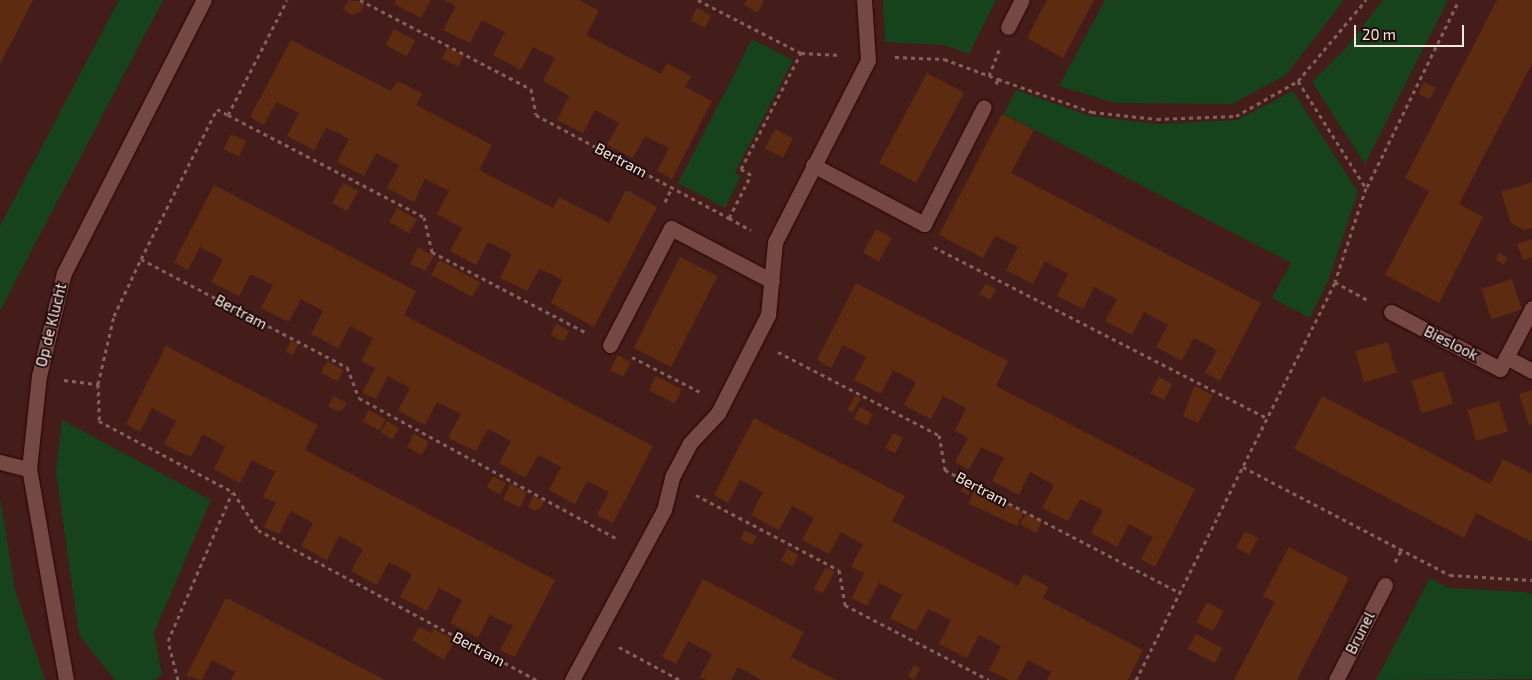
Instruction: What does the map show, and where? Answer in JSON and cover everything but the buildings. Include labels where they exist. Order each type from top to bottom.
[{"type":"street","name":"Op de Klucht","points":[[66,680],[30,468],[39,376],[64,273],[204,0]]},
{"type":"street","points":[[572,680],[595,634],[664,510],[671,482],[690,443],[723,404],[768,315],[775,242],[868,56],[864,0]]},
{"type":"street","points":[[1008,27],[1022,0]]},
{"type":"street","points":[[813,165],[924,224],[984,108]]},
{"type":"street","points":[[610,345],[671,228],[772,281]]},
{"type":"street","points":[[1532,308],[1506,357],[1532,371]]},
{"type":"street","name":"Bieslook","points":[[1391,312],[1500,368],[1506,357]]},
{"type":"street","points":[[0,462],[30,468]]},
{"type":"street","name":"Brunel","points":[[1336,680],[1384,585]]},
{"type":"path","points":[[228,115],[287,0]]},
{"type":"path","name":"Bertram","points":[[360,0],[531,89],[536,115],[730,218],[752,175],[740,169],[801,53]]},
{"type":"path","points":[[698,0],[801,53],[944,59],[1092,112],[1157,119],[1236,116],[1298,81],[1366,0]]},
{"type":"path","points":[[1136,680],[1335,282],[1366,188],[1459,0]]},
{"type":"path","points":[[984,108],[998,79]]},
{"type":"path","points":[[1298,81],[1366,188]]},
{"type":"path","points":[[39,376],[98,384],[114,316],[217,109],[424,217],[432,252],[723,404]]},
{"type":"path","points":[[924,224],[927,243],[1267,418]]},
{"type":"path","name":"Bertram","points":[[141,259],[347,367],[359,398],[641,551]]},
{"type":"path","points":[[1335,282],[1391,312]]},
{"type":"path","name":"Bertram","points":[[755,340],[939,435],[945,470],[1180,593]]},
{"type":"path","name":"Bertram","points":[[98,384],[99,421],[233,492],[258,530],[536,680]]},
{"type":"path","points":[[1243,467],[1450,575],[1532,580]]},
{"type":"path","points":[[671,482],[839,570],[846,605],[989,680]]},
{"type":"path","points":[[178,680],[168,641],[233,492]]},
{"type":"path","points":[[595,634],[680,680]]},
{"type":"green space","points":[[119,0],[163,0],[0,311],[0,226]]},
{"type":"green space","points":[[883,0],[996,0],[969,54],[944,45],[885,42]]},
{"type":"green space","points":[[1105,0],[1344,0],[1286,75],[1232,104],[1115,103],[1059,86]]},
{"type":"green space","points":[[1383,0],[1448,0],[1365,164],[1312,82],[1346,48]]},
{"type":"green space","points":[[752,39],[793,60],[735,173],[741,176],[725,208],[678,183]]},
{"type":"green space","points":[[1016,90],[1091,116],[1156,124],[1237,120],[1293,91],[1358,192],[1329,279],[1310,318],[1272,298],[1291,263],[1004,114]]},
{"type":"green space","points":[[62,420],[211,500],[154,633],[162,675],[155,680],[115,680],[79,635],[56,472]]},
{"type":"green space","points":[[0,497],[15,590],[45,680],[0,680]]},
{"type":"green space","points":[[1430,578],[1448,588],[1526,592],[1532,595],[1532,679],[1376,680]]}]
